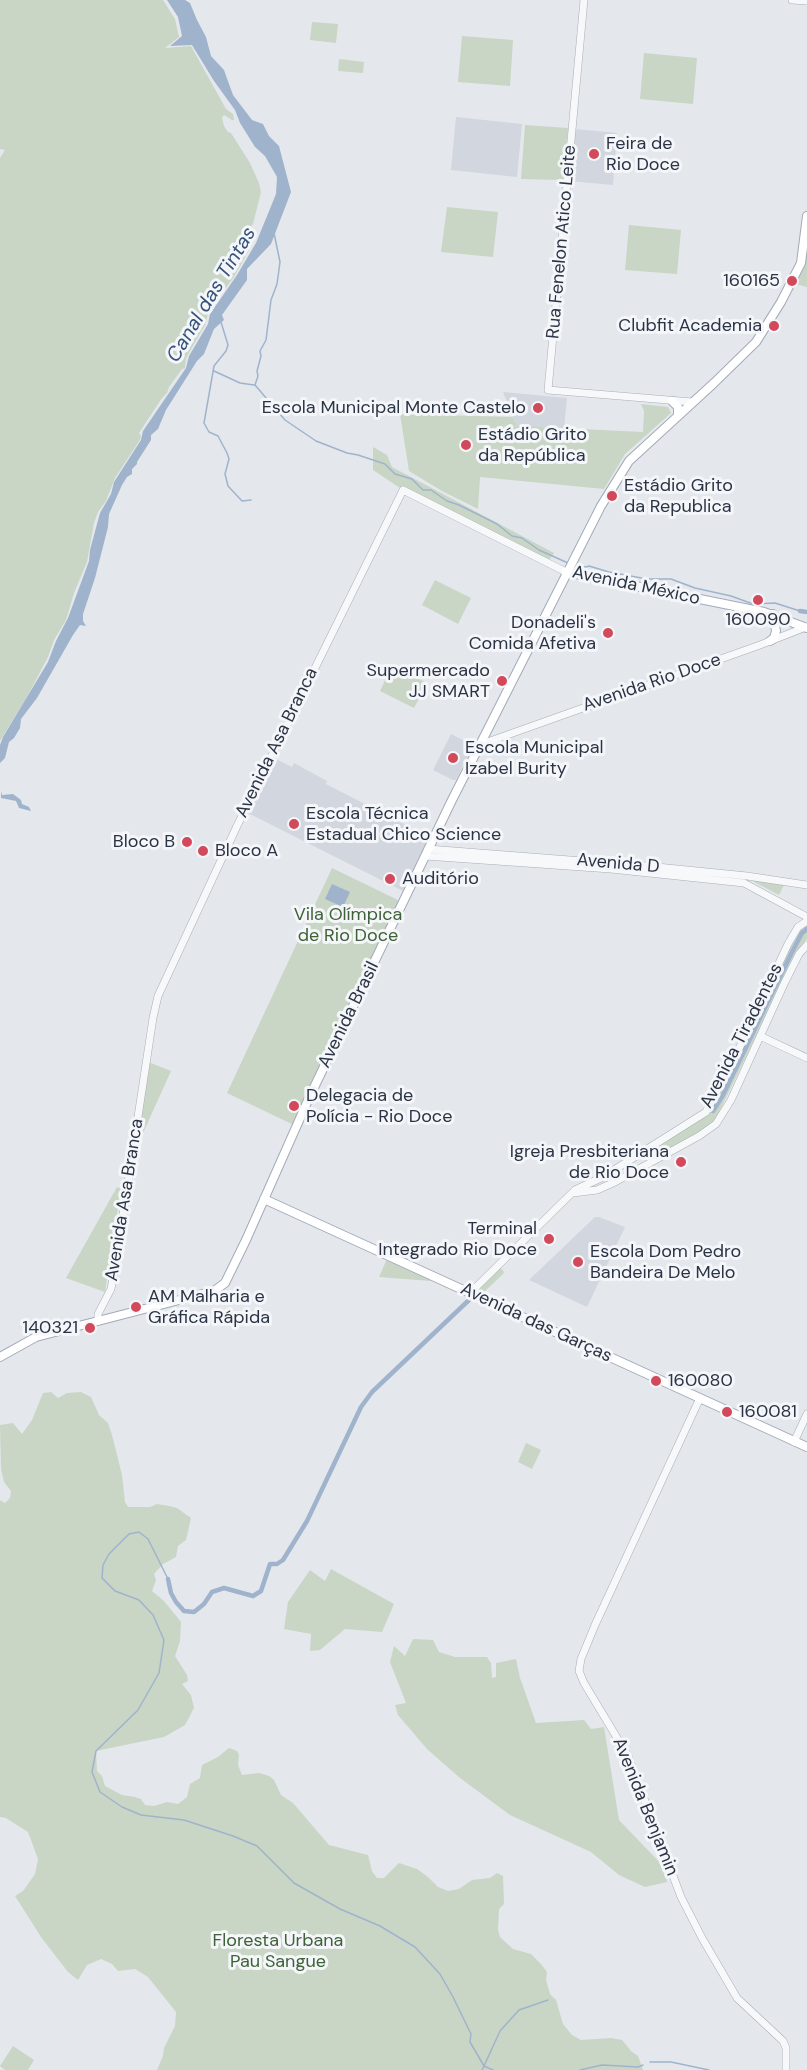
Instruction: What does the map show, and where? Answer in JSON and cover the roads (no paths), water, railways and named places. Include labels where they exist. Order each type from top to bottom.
[{"type":"main road","name":"Avenida Brasil","points":[[0,1357],[36,1337],[206,1293],[222,1286],[229,1277],[309,1098],[427,853],[607,494],[629,460],[749,350],[763,332],[801,263],[807,216]]},
{"type":"main road","points":[[672,401],[678,407],[678,416]]},
{"type":"main road","name":"Avenida México","points":[[567,570],[772,614],[806,627]]},
{"type":"main road","points":[[770,641],[774,638],[776,631],[772,614]]},
{"type":"main road","name":"Avenida das Garças","points":[[264,1199],[807,1447]]},
{"type":"street","name":"Rua Fenelon Atico Leite","points":[[584,0],[548,390],[672,401]]},
{"type":"street","points":[[792,0],[807,2]]},
{"type":"street","points":[[672,401],[692,402]]},
{"type":"street","name":"Avenida Asa Branca","points":[[98,1321],[98,1314],[108,1299],[115,1270],[153,1018],[163,984],[318,659],[403,490],[407,493]]},
{"type":"street","name":"Avenida México","points":[[407,493],[567,570]]},
{"type":"street","name":"Avenida Rio Doce","points":[[479,746],[806,627]]},
{"type":"street","points":[[489,726],[498,739]]},
{"type":"street","name":"Avenida D","points":[[427,853],[747,876],[807,885]]},
{"type":"street","name":"Avenida D","points":[[612,866],[744,883],[807,919]]},
{"type":"street","name":"Avenida Tiradentes","points":[[470,1293],[571,1193],[599,1179],[700,1117],[710,1108],[788,944],[798,927],[807,919]]},
{"type":"street","name":"Avenida Tiradentes","points":[[571,1193],[603,1188],[699,1136],[716,1124],[731,1100],[799,954],[807,945]]},
{"type":"street","points":[[760,1036],[807,1058]]},
{"type":"street","points":[[618,1167],[625,1169],[626,1173],[623,1178]]},
{"type":"street","points":[[586,1191],[599,1179]]},
{"type":"street","name":"Avenida Benjamin","points":[[700,1398],[595,1625],[581,1659],[579,1671],[628,1756],[681,1897],[702,1938],[737,1998],[783,2041],[786,2048],[786,2070]]},
{"type":"street","points":[[794,1442],[807,1414]]},
{"type":"water","points":[[167,0],[185,0],[190,3],[206,37],[211,56],[224,70],[233,95],[252,120],[263,124],[269,136],[279,146],[291,192],[271,244],[247,269],[247,280],[222,315],[224,320],[214,329],[204,354],[197,361],[166,410],[158,429],[151,435],[151,440],[132,469],[132,474],[122,485],[109,514],[108,527],[95,578],[83,614],[86,626],[80,625],[73,635],[37,698],[21,719],[20,728],[9,742],[5,758],[0,763],[0,745],[3,737],[48,662],[68,618],[89,561],[100,513],[111,494],[114,482],[141,440],[143,431],[186,368],[189,356],[208,324],[210,314],[256,243],[276,194],[277,177],[265,156],[255,147],[235,110],[192,45],[170,46],[182,36],[178,17]]},
{"type":"water","points":[[1,791],[2,795],[13,794],[31,811],[19,808],[16,801],[1,798]]},
{"type":"water","points":[[332,884],[350,892],[343,907],[325,899]]},
{"type":"waterway","points":[[274,233],[280,262],[277,284],[271,300],[266,340],[260,351],[255,385],[285,420],[316,441],[385,464],[395,474],[412,479],[423,490],[431,490],[447,501],[497,524],[512,536],[522,538],[539,550],[568,563]]},
{"type":"waterway","name":"Canal das Tintas","points":[[221,322],[228,345],[214,366],[204,423],[209,432],[218,436],[227,453],[229,459],[225,474],[228,486],[242,501],[251,500]]},
{"type":"waterway","points":[[214,371],[240,383],[254,385]]},
{"type":"waterway","points":[[576,566],[589,566],[647,579],[671,579],[753,604],[775,603],[800,611]]},
{"type":"waterway","points":[[800,611],[807,612]]},
{"type":"waterway","points":[[713,1111],[723,1095],[791,954],[802,933],[807,929]]},
{"type":"waterway","points":[[168,1579],[171,1593],[184,1611],[194,1612],[204,1604],[212,1592],[224,1588],[253,1596],[261,1591],[270,1564],[277,1564],[283,1560],[307,1521],[361,1407],[372,1392],[469,1300]]},
{"type":"waterway","points":[[168,1579],[148,1539],[139,1532],[129,1534],[109,1554],[103,1565],[102,1578],[115,1591],[139,1600],[153,1615],[164,1640],[159,1673],[138,1710],[96,1751],[92,1772],[100,1792],[122,1807],[141,1815],[184,1820],[257,1846],[294,1883],[340,1909],[380,1926],[415,1947],[440,1974],[453,1997],[471,2034],[470,2042],[484,2066],[482,2070]]},
{"type":"waterway","points":[[493,2070],[484,2066],[500,2031],[519,2010],[548,2000]]},
{"type":"waterway","points":[[650,2062],[671,2062],[709,2070]]},
{"type":"waterway","points":[[580,2070],[602,2065],[638,2067],[643,2065]]},
{"type":"place","name":"Feira de Rio Doce","points":[[594,154]]},
{"type":"place","name":"160165","points":[[792,281]]},
{"type":"place","name":"Clubfit Academia","points":[[774,326]]},
{"type":"place","name":"Escola Municipal Monte Castelo","points":[[538,408]]},
{"type":"place","name":"Estádio Grito da República","points":[[466,445]]},
{"type":"place","name":"Estádio Grito da Republica","points":[[612,496]]},
{"type":"place","name":"160090","points":[[758,600]]},
{"type":"place","name":"Donadeli's Comida Afetiva","points":[[608,633]]},
{"type":"place","name":"Supermercado JJ SMART","points":[[502,681]]},
{"type":"place","name":"Escola Municipal Izabel Burity","points":[[453,758]]},
{"type":"place","name":"Escola Técnica Estadual Chico Science","points":[[294,824]]},
{"type":"place","name":"Bloco B","points":[[187,842]]},
{"type":"place","name":"Bloco A","points":[[203,851]]},
{"type":"place","name":"Auditório","points":[[390,879]]},
{"type":"place","name":"Delegacia de Polícia - Rio Doce","points":[[294,1106]]},
{"type":"place","name":"Igreja Presbiteriana de Rio Doce","points":[[681,1162]]},
{"type":"place","name":"Terminal Integrado Rio Doce","points":[[549,1239]]},
{"type":"place","name":"Escola Dom Pedro Bandeira De Melo","points":[[578,1262]]},
{"type":"place","name":"AM Malharia e Gráfica Rápida","points":[[136,1307]]},
{"type":"place","name":"140321","points":[[90,1328]]},
{"type":"place","name":"160080","points":[[656,1381]]},
{"type":"place","name":"160081","points":[[727,1412]]},
{"type":"park label","name":"Vila Olímpica de Rio Doce","points":[[348,925]]},
{"type":"park label","name":"Floresta Urbana Pau Sangue","points":[[278,1951]]}]
